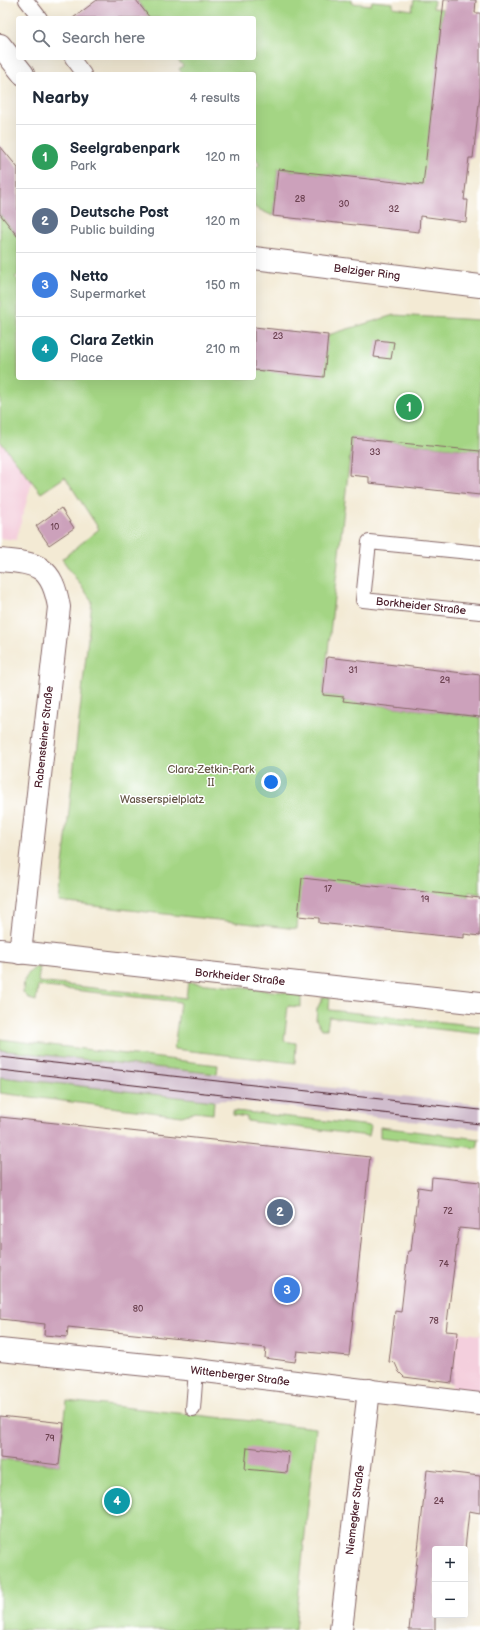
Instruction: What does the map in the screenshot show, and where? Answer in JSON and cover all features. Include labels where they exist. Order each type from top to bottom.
[{"type":"street","points":[[0,45],[21,72]]},
{"type":"street","name":"Belziger Ring","points":[[256,258],[480,286]]},
{"type":"street","name":"Rabensteiner Straße","points":[[0,560],[27,562],[41,569],[50,578],[56,589],[59,607],[10,951]]},
{"type":"street","name":"Borkheider Straße","points":[[10,951],[480,1003]]},
{"type":"street","name":"Wittenberger Straße","points":[[0,1350],[196,1370],[480,1404]]},
{"type":"street","name":"Niemegker Straße","points":[[341,1630],[369,1390]]},
{"type":"lane","points":[[26,0],[38,16]]},
{"type":"lane","points":[[74,60],[82,72]]},
{"type":"lane","name":"Borkheider Straße","points":[[480,553],[369,542],[363,600],[480,612]]},
{"type":"lane","points":[[193,1409],[196,1370]]},
{"type":"shaded area","points":[[0,441],[32,482],[16,540],[0,538]]},
{"type":"shaded area","points":[[0,1050],[480,1105],[480,1129],[246,1102],[227,1100],[214,1101],[0,1077]]},
{"type":"shaded area","points":[[458,1332],[480,1335],[480,1395],[451,1391]]},
{"type":"green space","points":[[136,0],[352,0],[352,3],[371,5],[372,1],[393,3],[393,7],[412,10],[414,0],[434,0],[433,8],[443,9],[424,185],[278,169],[273,216],[256,208],[256,167],[260,164],[256,159],[256,72],[181,72],[179,69],[183,66],[178,60],[256,60],[256,16],[143,16],[147,13]]},
{"type":"green space","name":"Clara-Zetkin-Park II","points":[[0,214],[16,234],[16,380],[256,380],[256,370],[323,377],[328,335],[394,315],[480,320],[480,451],[352,438],[323,695],[344,697],[344,701],[480,717],[480,894],[469,892],[468,897],[298,916],[297,929],[59,902],[92,601],[62,559],[99,529],[65,477],[41,493],[0,441]]},
{"type":"green space","points":[[40,966],[38,982],[186,998],[188,982],[301,994],[301,1007],[288,1006],[284,1041],[296,1043],[295,1063],[174,1049],[180,1002],[38,986],[36,1001],[29,999],[23,992],[25,980],[32,970]]},
{"type":"green space","points":[[323,997],[330,997],[329,1010],[480,1026],[480,1034],[329,1017],[327,1029],[322,1029],[316,1020],[317,1009]]},
{"type":"green space","points":[[0,1039],[218,1065],[217,1074],[0,1050]]},
{"type":"green space","points":[[0,1077],[214,1101],[213,1114],[195,1112],[182,1116],[0,1093]]},
{"type":"green space","points":[[233,1111],[371,1126],[369,1136],[247,1121],[247,1117],[233,1115]]},
{"type":"green space","points":[[380,1127],[479,1139],[477,1148],[380,1137]]},
{"type":"green space","points":[[67,1401],[316,1428],[295,1630],[0,1630],[0,1459],[59,1465]]},
{"type":"building","points":[[97,0],[136,0],[148,16],[76,16]]},
{"type":"building","points":[[444,0],[476,0],[475,13],[480,13],[480,95],[473,158],[469,158],[464,200],[468,200],[466,222],[420,216],[419,232],[273,216],[278,169],[423,185]]},
{"type":"building","points":[[0,146],[16,166],[16,234],[0,214]]},
{"type":"building","points":[[256,327],[328,335],[324,377],[256,370]]},
{"type":"building","points":[[377,340],[394,342],[391,359],[374,357]]},
{"type":"building","points":[[352,438],[480,451],[480,495],[369,483],[369,477],[349,475]]},
{"type":"building","points":[[61,508],[74,528],[49,545],[36,526]]},
{"type":"building","points":[[327,657],[480,675],[480,717],[343,701],[344,697],[323,695]]},
{"type":"building","points":[[302,878],[480,898],[480,936],[464,934],[464,938],[319,923],[319,918],[298,916]]},
{"type":"building","points":[[0,1117],[370,1157],[349,1356],[297,1351],[295,1362],[265,1358],[266,1348],[68,1327],[67,1337],[44,1335],[45,1324],[0,1319]]},
{"type":"building","points":[[432,1177],[480,1182],[480,1230],[459,1228],[446,1331],[458,1332],[452,1383],[404,1377],[399,1372],[395,1363],[389,1362],[395,1311],[401,1312],[408,1251],[411,1251],[418,1187],[431,1189]]},
{"type":"building","points":[[0,1416],[64,1423],[59,1465],[0,1458]]},
{"type":"building","points":[[247,1447],[289,1452],[287,1473],[245,1469]]},
{"type":"building","points":[[427,1470],[480,1476],[480,1513],[469,1511],[465,1546],[432,1546],[432,1618],[435,1618],[435,1630],[409,1630]]},
{"type":"tram line","points":[[0,1057],[480,1110]]},
{"type":"tram line","points":[[0,1070],[480,1124]]},
{"type":"place","name":"Seelgrabenpark","points":[[409,407]]},
{"type":"place","name":"Deutsche Post","points":[[280,1212]]},
{"type":"place","name":"Netto","points":[[287,1290]]},
{"type":"place","name":"Clara Zetkin","points":[[117,1501]]},
{"type":"park label","name":"Wasserspielplatz","points":[[162,799]]}]
